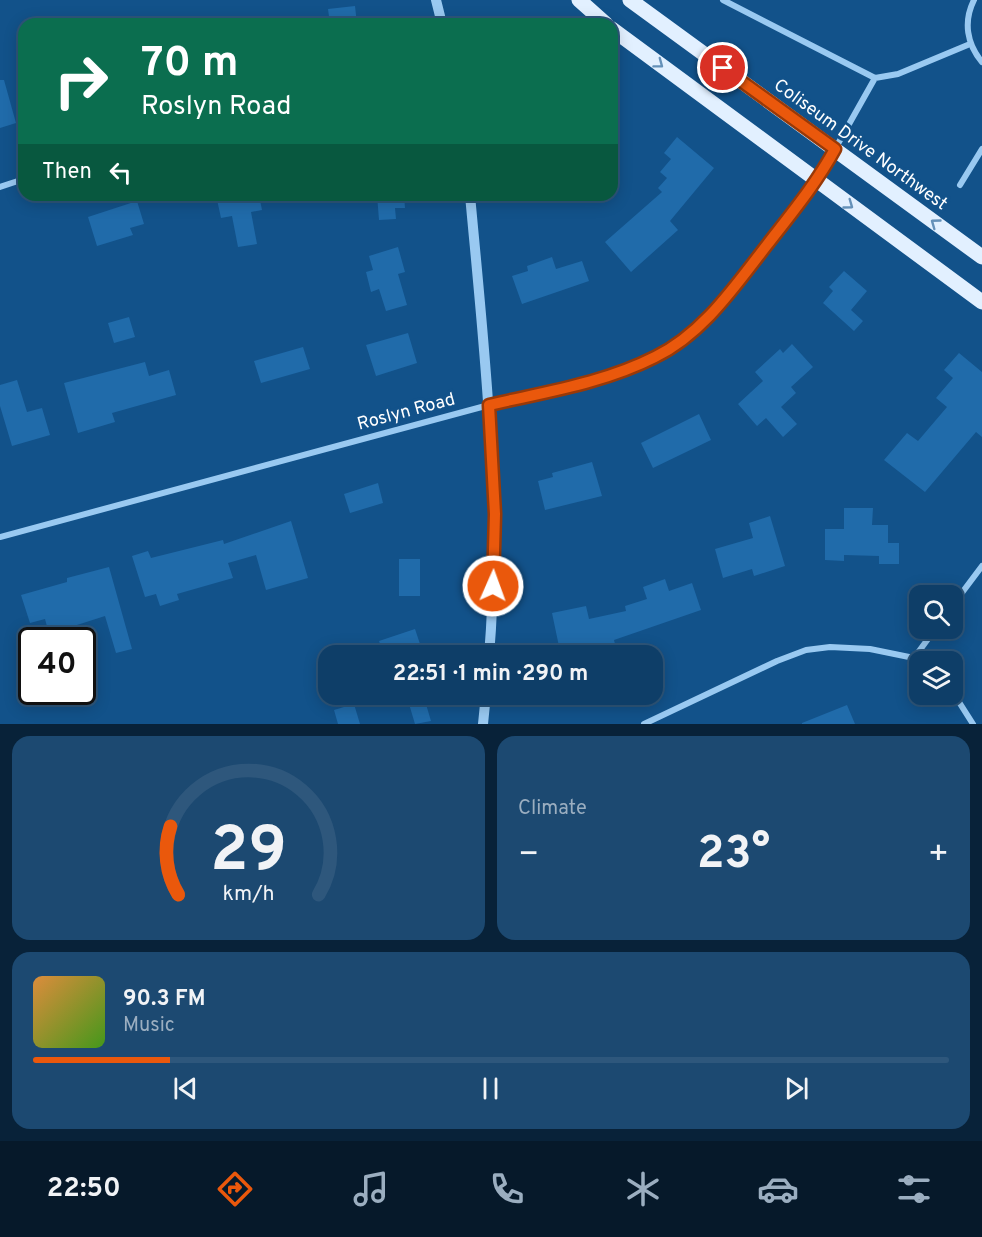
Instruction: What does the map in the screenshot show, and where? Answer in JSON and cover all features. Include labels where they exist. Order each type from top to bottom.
[{"type":"main road","points":[[579,0],[599,18]]},
{"type":"main road","name":"Coliseum Drive Northwest","points":[[630,0],[982,257]]},
{"type":"main road","points":[[618,33],[982,302]]},
{"type":"street","points":[[436,0],[440,18]]},
{"type":"street","points":[[723,0],[875,78],[898,74],[970,44]]},
{"type":"street","points":[[974,0],[968,20],[970,44],[982,62]]},
{"type":"street","name":"Roslyn Road","points":[[0,537],[489,405],[590,382],[628,370],[657,357],[684,340],[702,324],[817,181],[875,78]]},
{"type":"street","points":[[960,185],[982,149]]},
{"type":"street","points":[[0,187],[18,181]]},
{"type":"street","points":[[471,201],[489,405],[495,514],[489,645]]},
{"type":"street","points":[[963,591],[982,566]]},
{"type":"street","points":[[644,724],[777,661],[806,650],[831,647],[870,649],[909,658]]},
{"type":"street","points":[[483,724],[485,705]]},
{"type":"street","points":[[961,705],[973,724]]},
{"type":"building","points":[[355,6],[356,18],[329,18],[328,9]]},
{"type":"building","points":[[0,80],[4,80],[16,123],[0,128]]},
{"type":"building","points":[[677,137],[714,168],[670,221],[678,230],[631,272],[605,242],[662,192],[658,188],[667,178],[660,172],[671,159],[664,153]]},
{"type":"building","points":[[137,201],[144,224],[130,228],[133,235],[97,246],[88,217]]},
{"type":"building","points":[[217,201],[260,201],[262,210],[251,212],[257,244],[238,247],[232,216],[221,218]]},
{"type":"building","points":[[377,201],[404,201],[405,208],[395,208],[396,219],[379,220]]},
{"type":"building","points":[[398,247],[405,272],[398,274],[407,305],[386,311],[379,289],[371,292],[366,272],[373,270],[369,256]]},
{"type":"building","points":[[552,257],[556,269],[582,261],[589,281],[522,304],[512,276],[528,271],[527,266]]},
{"type":"building","points":[[844,271],[867,291],[851,310],[863,321],[854,331],[823,303],[833,291],[829,287]]},
{"type":"building","points":[[129,317],[135,337],[114,343],[108,323]]},
{"type":"building","points":[[408,333],[417,363],[376,376],[366,345]]},
{"type":"building","points":[[792,344],[813,367],[791,387],[796,393],[781,407],[797,424],[783,437],[766,418],[757,426],[738,404],[763,381],[755,372],[780,349],[783,353]]},
{"type":"building","points":[[303,347],[310,369],[261,383],[254,361]]},
{"type":"building","points":[[959,353],[982,372],[982,437],[976,432],[925,492],[884,460],[907,433],[918,441],[947,407],[936,398],[953,378],[944,370]]},
{"type":"building","points":[[145,362],[149,376],[169,370],[176,395],[112,413],[115,422],[78,433],[64,383]]},
{"type":"building","points":[[17,380],[27,412],[42,408],[50,435],[12,446],[0,406],[0,385]]},
{"type":"building","points":[[699,414],[711,440],[653,468],[641,443]]},
{"type":"building","points":[[592,462],[602,496],[545,510],[538,481],[553,477],[552,473]]},
{"type":"building","points":[[378,483],[383,503],[350,513],[344,494]]},
{"type":"building","points":[[844,508],[873,508],[872,525],[888,525],[888,543],[899,543],[899,564],[879,564],[879,556],[844,555],[844,561],[825,560],[825,529],[844,529]]},
{"type":"building","points":[[770,516],[785,566],[754,576],[752,569],[723,578],[715,549],[753,538],[749,523]]},
{"type":"building","points":[[291,521],[308,578],[266,590],[256,555],[228,563],[233,578],[177,594],[179,600],[160,606],[156,594],[145,597],[132,556],[148,551],[151,558],[223,540],[224,544]]},
{"type":"building","points":[[399,559],[420,559],[420,596],[399,596]]},
{"type":"building","points":[[109,567],[132,649],[116,653],[105,616],[71,627],[47,627],[45,619],[30,623],[21,595],[67,582],[67,578]]},
{"type":"building","points":[[665,579],[669,591],[692,583],[701,610],[614,640],[615,645],[559,645],[552,613],[586,606],[589,619],[626,611],[625,606],[647,599],[643,587]]},
{"type":"building","points":[[415,629],[420,645],[380,645],[379,641]]},
{"type":"building","points":[[354,705],[360,724],[338,724],[334,710]]},
{"type":"building","points":[[409,705],[426,705],[431,721],[415,724]]},
{"type":"building","points":[[847,705],[855,724],[802,724],[802,723]]},
{"type":"route","points":[[493,586],[495,514],[489,405],[590,382],[628,370],[657,357],[684,340],[702,324],[743,275],[817,181],[835,149],[723,68]]}]
